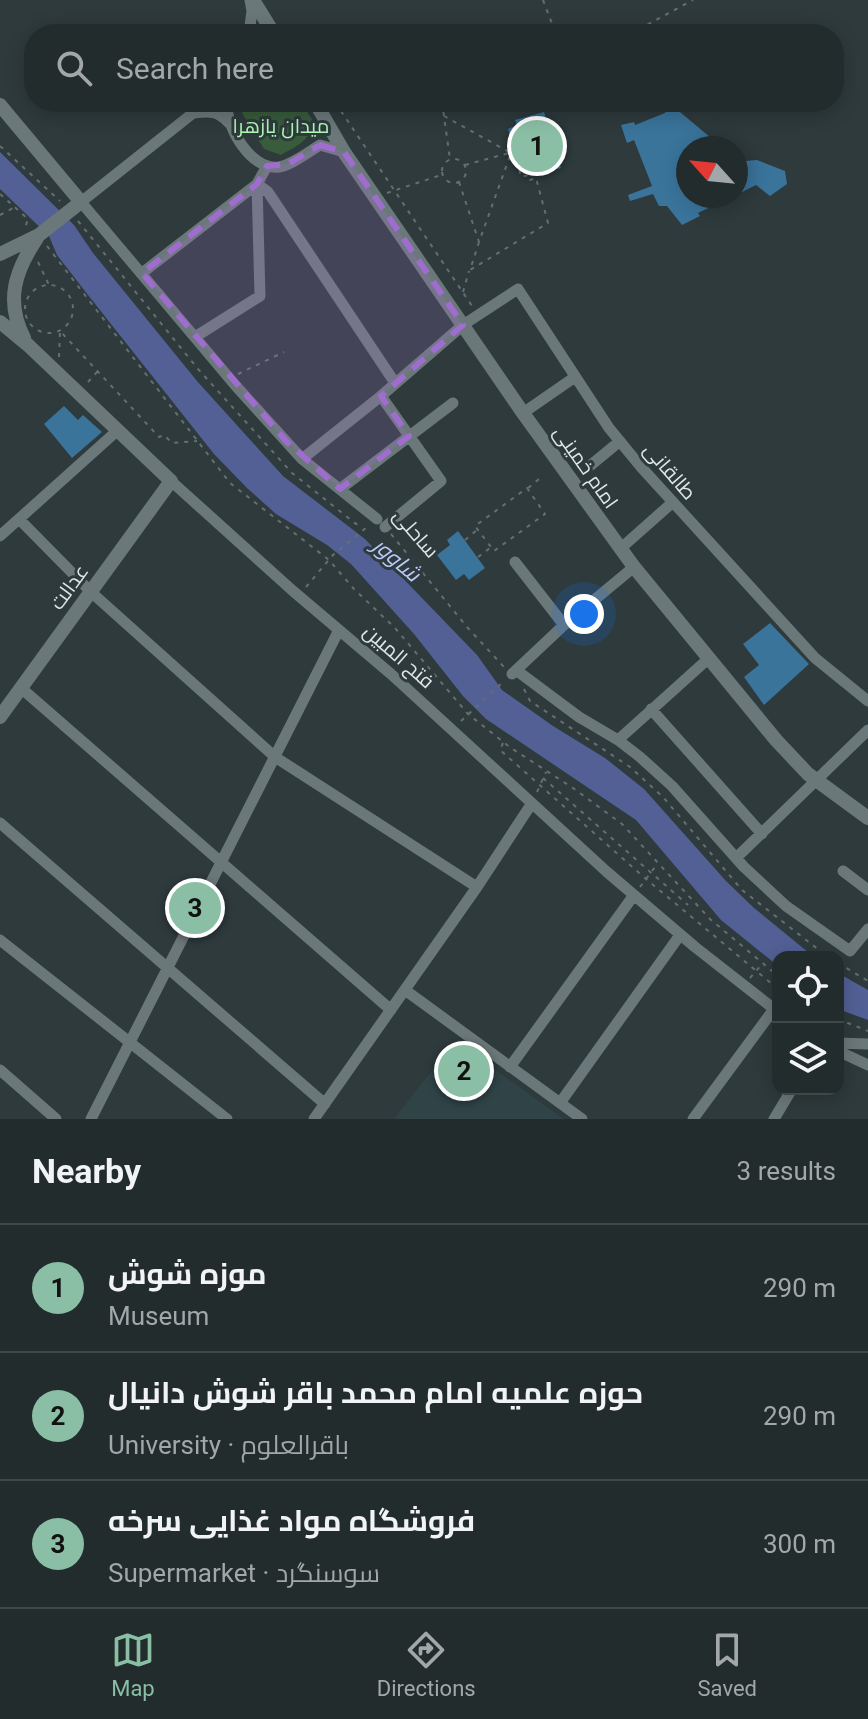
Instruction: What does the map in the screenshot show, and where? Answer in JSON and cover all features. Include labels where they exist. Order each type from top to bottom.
[{"type":"street","points":[[250,24],[252,0]]},
{"type":"street","points":[[252,0],[268,24]]},
{"type":"street","name":"ساحلی","points":[[0,105],[72,207],[134,279],[195,337],[302,459],[381,523]]},
{"type":"street","points":[[28,345],[16,323],[13,307],[16,283],[33,241],[194,113],[202,112]]},
{"type":"street","points":[[214,112],[231,125]]},
{"type":"street","points":[[226,112],[245,148],[257,160],[276,167],[288,164],[320,145],[326,120]]},
{"type":"street","name":"امام خمینی","points":[[321,112],[344,152],[620,549],[776,740],[817,781],[868,818]]},
{"type":"street","points":[[320,145],[344,152]]},
{"type":"street","points":[[134,279],[257,184],[267,166]]},
{"type":"street","points":[[195,337],[260,296],[257,184]]},
{"type":"street","points":[[257,184],[268,192],[395,383]]},
{"type":"street","points":[[0,254],[33,241]]},
{"type":"street","name":"طالقانی","points":[[302,459],[463,325],[518,289],[620,441],[815,658],[868,701]]},
{"type":"street","name":"فتح المبین","points":[[0,322],[171,481],[634,895],[772,1008]]},
{"type":"street","points":[[523,413],[575,377]]},
{"type":"street","points":[[381,396],[441,481],[381,523]]},
{"type":"street","points":[[340,489],[453,403]]},
{"type":"street","points":[[0,536],[118,430]]},
{"type":"street","points":[[591,465],[620,441]]},
{"type":"street","name":"عدالت","points":[[0,717],[171,481]]},
{"type":"street","points":[[620,549],[673,502]]},
{"type":"street","points":[[19,519],[91,592],[275,757],[477,887]]},
{"type":"street","points":[[515,562],[564,625]]},
{"type":"street","points":[[634,567],[511,674],[618,740],[672,786],[736,858],[786,906],[850,951],[868,929]]},
{"type":"street","points":[[91,1119],[339,630]]},
{"type":"street","points":[[618,740],[708,659]]},
{"type":"street","points":[[21,688],[391,1010]]},
{"type":"street","points":[[651,709],[762,834]]},
{"type":"street","points":[[736,858],[868,730]]},
{"type":"street","points":[[314,1119],[477,887],[532,803]]},
{"type":"street","points":[[0,823],[325,1104]]},
{"type":"street","points":[[843,871],[868,890]]},
{"type":"street","points":[[510,1067],[634,895]]},
{"type":"street","points":[[560,1103],[680,935]]},
{"type":"street","points":[[0,940],[227,1119]]},
{"type":"street","points":[[405,990],[582,1119]]},
{"type":"street","points":[[693,1119],[772,1016]]},
{"type":"street","points":[[844,1043],[868,1044]]},
{"type":"street","points":[[844,1054],[868,1065]]},
{"type":"street","points":[[0,1070],[56,1119]]},
{"type":"street","points":[[774,1119],[788,1095]]},
{"type":"path","points":[[543,0],[552,24]]},
{"type":"path","points":[[649,24],[693,0]]},
{"type":"path","points":[[342,112],[478,315]]},
{"type":"path","points":[[443,112],[450,160]]},
{"type":"path","points":[[444,116],[513,152],[521,177],[529,175],[530,180],[536,178],[548,223],[470,270]]},
{"type":"path","points":[[0,146],[72,207],[84,226],[134,279],[198,369],[292,473],[356,524],[361,522]]},
{"type":"path","points":[[465,165],[520,150]]},
{"type":"path","points":[[463,292],[513,152]]},
{"type":"path","points":[[450,160],[460,160],[465,165],[464,178],[459,182],[452,183],[442,174],[443,167],[450,160]]},
{"type":"path","points":[[375,197],[442,174]]},
{"type":"path","points":[[459,182],[479,242]]},
{"type":"path","points":[[0,194],[28,219],[23,232],[230,483],[329,560],[395,628],[468,714],[503,743],[622,824],[710,919],[772,971]]},
{"type":"path","points":[[0,215],[14,207]]},
{"type":"path","points":[[33,241],[49,285]]},
{"type":"path","points":[[49,285],[63,288],[70,296],[73,315],[60,331],[50,333],[32,326],[25,307],[34,290],[49,285]]},
{"type":"path","points":[[60,331],[159,437],[164,435],[172,443],[197,441]]},
{"type":"path","points":[[59,375],[60,331]]},
{"type":"path","points":[[230,379],[284,352]]},
{"type":"path","points":[[78,393],[98,371]]},
{"type":"path","points":[[527,488],[545,514],[494,551],[475,526],[539,479]]},
{"type":"path","name":"ساحلی","points":[[381,523],[467,627],[523,687],[530,701],[630,767],[663,797],[742,890],[820,951]]},
{"type":"path","points":[[298,595],[333,555],[367,527]]},
{"type":"path","points":[[465,540],[478,530]]},
{"type":"path","points":[[478,557],[491,548]]},
{"type":"path","points":[[452,730],[511,674]]},
{"type":"path","points":[[503,743],[500,750],[682,911],[772,984]]},
{"type":"path","points":[[532,803],[547,771]]},
{"type":"path","points":[[543,778],[688,905]]},
{"type":"path","points":[[634,895],[659,862]]},
{"type":"path","points":[[682,911],[692,900]]},
{"type":"path","points":[[744,985],[763,963]]},
{"type":"path","points":[[844,967],[868,981]]},
{"type":"path","points":[[844,1023],[868,1031]]},
{"type":"highlighted area","points":[[320,145],[344,152],[463,325],[381,396],[409,436],[340,489],[286,441],[142,273],[257,184],[267,166],[288,164]]},
{"type":"shaded area","points":[[455,1041],[564,1119],[394,1119]]},
{"type":"green space","name":"میدان یازهرا","points":[[241,112],[307,112],[313,121],[312,128],[302,142],[281,155],[264,149]]},
{"type":"water","points":[[0,152],[74,225],[93,253],[197,381],[283,476],[365,539],[477,655],[502,690],[605,758],[644,789],[726,881],[807,951],[772,951],[772,961],[721,920],[636,820],[486,719],[351,564],[327,545],[276,514],[214,454],[57,255],[49,236],[0,189]]},
{"type":"water","points":[[844,976],[868,990],[868,1020],[844,1011]]},
{"type":"building","points":[[544,112],[561,168],[532,176],[530,171],[523,174],[518,143],[511,140],[508,129],[517,125],[515,120]]},
{"type":"building","points":[[666,112],[680,112],[709,136],[676,136],[676,208],[708,208],[698,213],[700,216],[682,225],[667,206],[659,206],[653,194],[630,201],[628,195],[652,186],[634,140],[627,143],[621,125],[634,122],[635,125]]},
{"type":"building","points":[[757,160],[785,171],[787,184],[770,196],[756,185],[748,189],[748,161]]},
{"type":"building","points":[[64,406],[78,420],[83,415],[102,432],[72,458],[44,424]]},
{"type":"building","points":[[458,531],[485,568],[469,580],[464,574],[456,580],[437,555],[450,545],[447,540]]},
{"type":"building","points":[[770,623],[809,664],[764,705],[744,677],[759,665],[743,644]]},
{"type":"place","name":"موزه شوش","points":[[537,146]]},
{"type":"place","name":"فروشگاه مواد غذایی سرخه","points":[[195,908]]},
{"type":"place","name":"حوزه علمیه امام محمد باقر شوش دانیال","points":[[464,1071]]},
{"type":"water label","name":"شاوور","points":[[397,559]]}]
